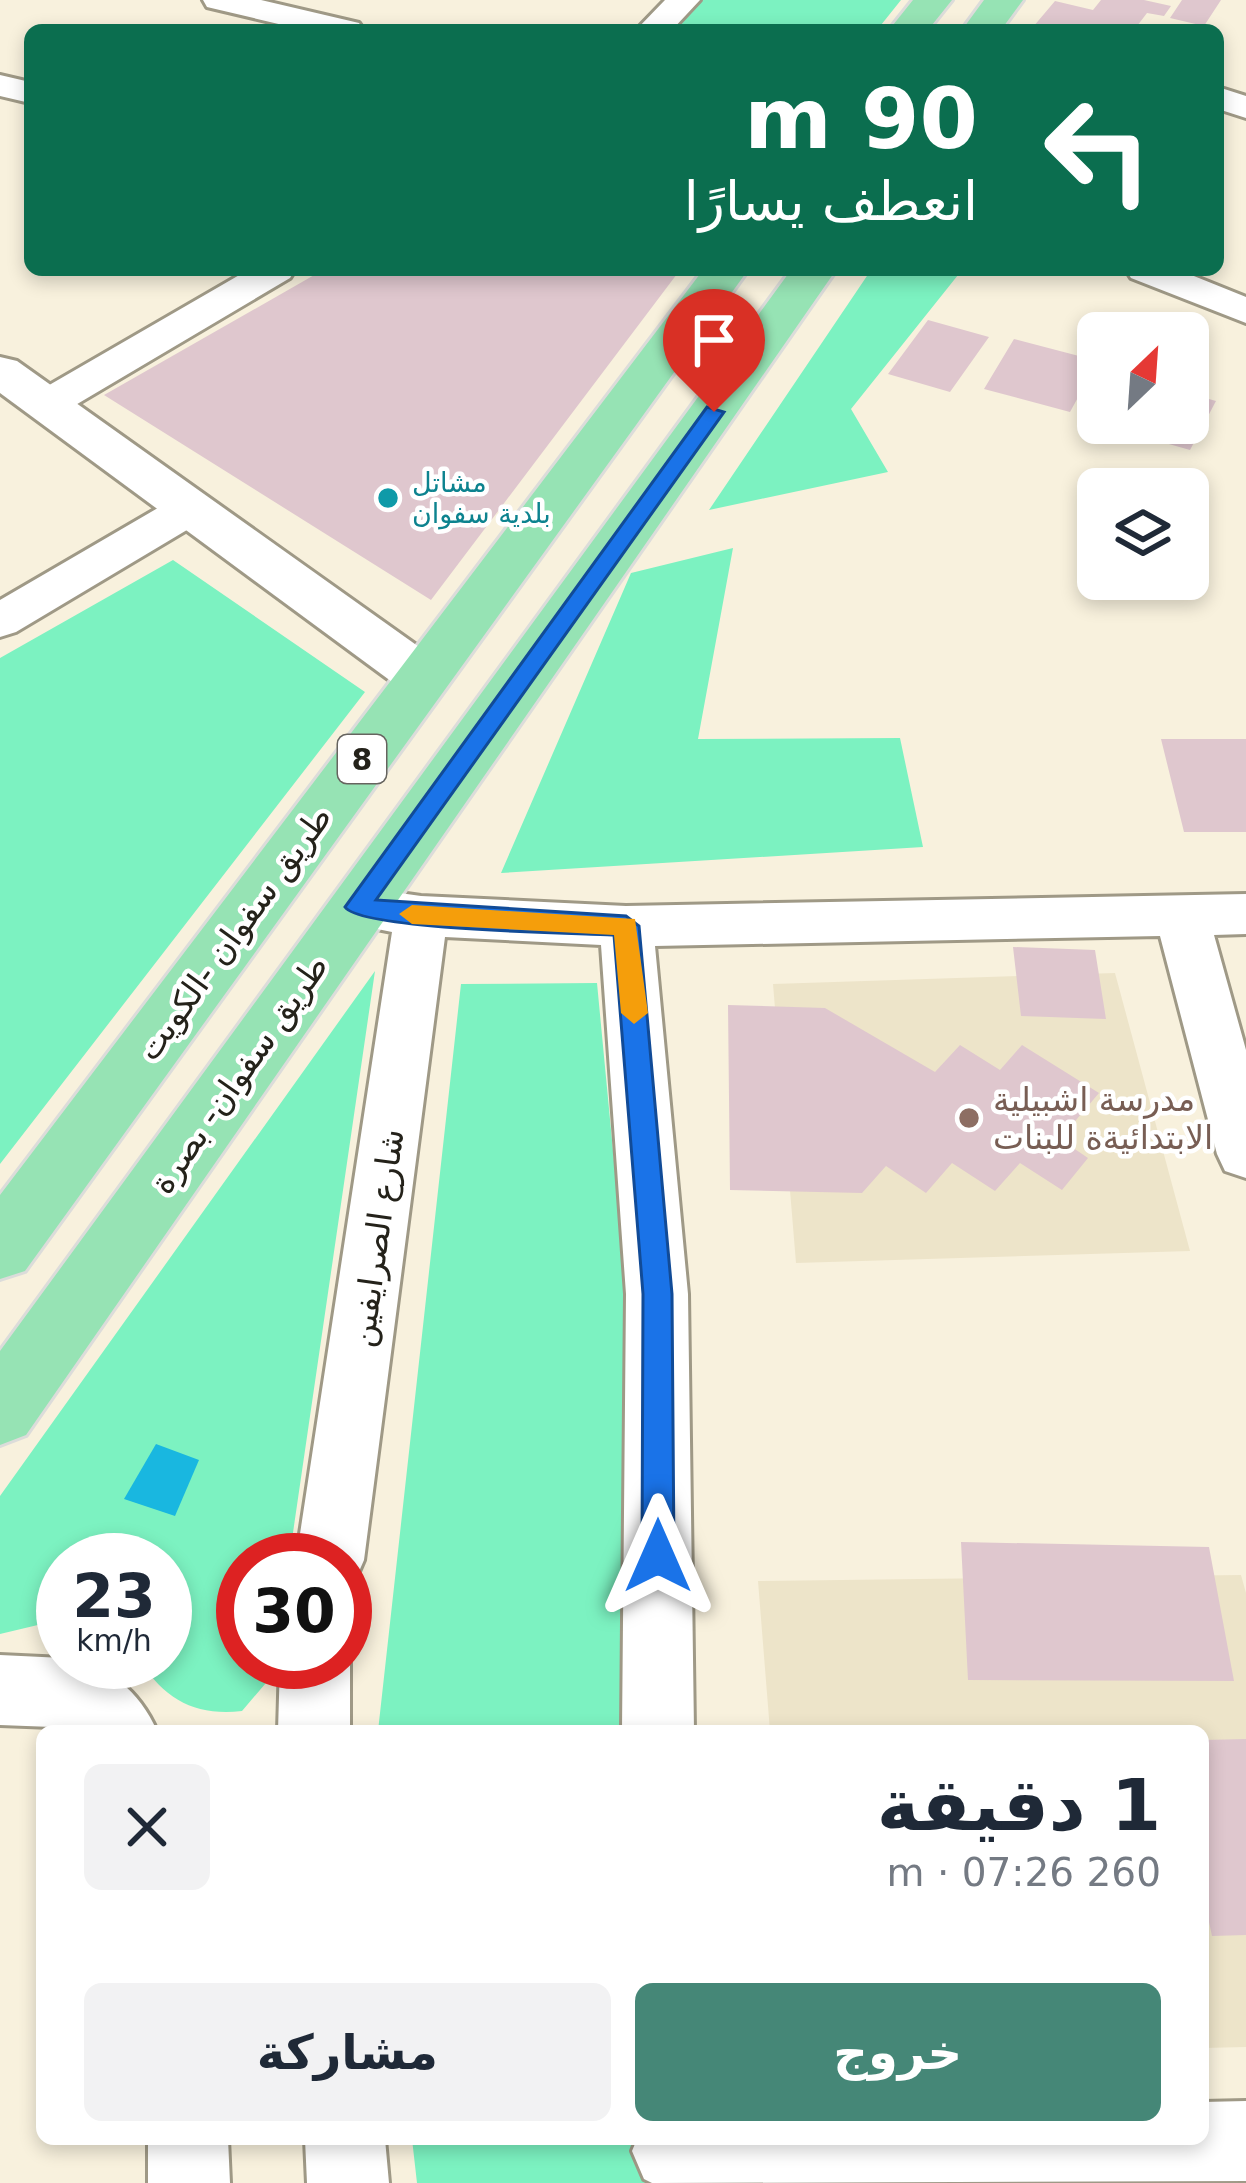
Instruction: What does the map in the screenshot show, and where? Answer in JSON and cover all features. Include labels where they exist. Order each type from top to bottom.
[{"type":"highway","points":[[913,24],[933,0]]},
{"type":"highway","name":"طريق سفوان -الكويت","points":[[0,1249],[722,276]]},
{"type":"highway","name":"طريق سفوان- بصرة","points":[[0,1411],[810,276]]},
{"type":"street","points":[[219,0],[321,24]]},
{"type":"street","points":[[659,24],[684,0]]},
{"type":"street","points":[[47,404],[266,276]]},
{"type":"street","points":[[1160,276],[1246,310]]},
{"type":"street","points":[[0,371],[422,677]]},
{"type":"street","points":[[0,621],[191,508]]},
{"type":"street","points":[[357,907],[421,916],[626,926],[1246,914]]},
{"type":"street","name":"شارع الصرايفين","points":[[334,1533],[421,916]]},
{"type":"street","points":[[1182,917],[1246,1154]]},
{"type":"street","points":[[626,926],[657,1294],[658,1725]]},
{"type":"street","points":[[310,1689],[313,1725]]},
{"type":"street","points":[[0,1690],[79,1694],[114,1725]]},
{"type":"street","points":[[1209,2142],[1246,2141]]},
{"type":"street","points":[[188,2145],[189,2183]]},
{"type":"street","points":[[345,2145],[348,2183]]},
{"type":"street","points":[[672,2158],[1111,2145]]},
{"type":"shaded area","name":"مدرسة اشبيلية الابتدائيةة للبنات","points":[[1115,973],[1190,1251],[796,1263],[773,984]]},
{"type":"shaded area","points":[[1241,1575],[1246,1593],[1246,2047],[1209,2048],[1209,1725],[770,1725],[758,1581]]},
{"type":"green space","points":[[701,0],[901,0],[882,24],[677,24]]},
{"type":"green space","points":[[867,276],[957,276],[851,409],[888,472],[709,510]]},
{"type":"green space","points":[[733,548],[698,739],[900,738],[923,847],[501,873],[631,573]]},
{"type":"green space","points":[[173,560],[365,692],[0,1164],[0,658]]},
{"type":"green space","points":[[375,971],[293,1533],[216,1533],[216,1689],[261,1689],[242,1711],[226,1712],[197,1708],[163,1689],[192,1689],[192,1533],[36,1533],[36,1625],[0,1634],[0,1496]]},
{"type":"green space","points":[[597,983],[626,1287],[634,1725],[379,1725],[461,984]]},
{"type":"green space","points":[[413,2145],[647,2145],[649,2183],[417,2183]]},
{"type":"water","points":[[156,1444],[199,1460],[175,1516],[124,1499]]},
{"type":"building","points":[[1101,0],[1144,0],[1171,6],[1164,16],[1147,13],[1139,24],[1036,24],[1055,1],[1093,10]]},
{"type":"building","points":[[1182,0],[1221,0],[1205,24],[1170,18]]},
{"type":"building","name":"مشاتل بلدية سفوان","points":[[312,276],[675,276],[431,600],[104,395]]},
{"type":"building","points":[[928,320],[989,337],[950,392],[888,374]]},
{"type":"building","points":[[1014,339],[1077,356],[1077,399],[1070,412],[984,389]]},
{"type":"building","points":[[1161,739],[1246,739],[1246,832],[1184,832]]},
{"type":"building","points":[[1013,947],[1095,950],[1106,1019],[1021,1016]]},
{"type":"building","points":[[728,1005],[825,1008],[935,1072],[960,1045],[1000,1070],[1022,1045],[1099,1093],[1060,1139],[1088,1158],[1062,1190],[1020,1163],[995,1191],[952,1163],[926,1193],[886,1166],[862,1193],[730,1190]]},
{"type":"building","points":[[961,1542],[1209,1547],[1234,1681],[968,1680]]},
{"type":"building","points":[[1246,1739],[1246,1935],[1212,1936],[1209,1922],[1209,1740]]},
{"type":"slow traffic","points":[[412,914],[626,926],[634,1013]]},
{"type":"place","name":"مشاتل بلدية سفوان","points":[[388,498]]},
{"type":"place","name":"مدرسة اشبيلية الابتدائيةة للبنات","points":[[969,1118]]},
{"type":"route","points":[[658,1556],[657,1294],[626,926],[421,916],[357,907],[714,412]]}]
